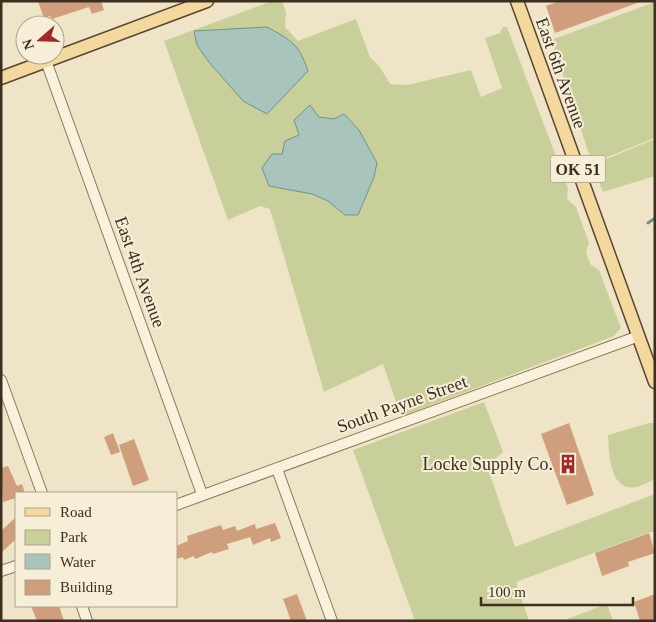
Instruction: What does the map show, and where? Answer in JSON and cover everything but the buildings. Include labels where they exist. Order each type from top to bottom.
[{"type":"main road","points":[[65,54],[207,1]]},
{"type":"main road","name":"East 6th Avenue","points":[[517,1],[655,382]]},
{"type":"main road","points":[[1,78],[35,65]]},
{"type":"street","name":"East 4th Avenue","points":[[47,65],[202,494]]},
{"type":"street","name":"South Payne Street","points":[[178,504],[639,336]]},
{"type":"street","points":[[1,380],[42,492]]},
{"type":"street","points":[[278,469],[332,621]]},
{"type":"street","points":[[1,571],[15,566]]},
{"type":"street","points":[[82,607],[87,621]]},
{"type":"green space","points":[[272,1],[282,1],[286,12],[285,27],[298,41],[356,19],[370,57],[380,67],[390,84],[407,85],[471,70],[481,97],[502,88],[485,38],[500,33],[503,27],[507,27],[568,188],[567,199],[576,207],[589,243],[586,253],[591,265],[599,270],[621,328],[614,336],[402,416],[383,364],[324,392],[270,209],[260,206],[228,220],[164,41]]},
{"type":"green space","points":[[655,2],[655,138],[592,163],[551,40]]},
{"type":"green space","points":[[655,139],[655,176],[603,192],[592,165]]},
{"type":"green space","points":[[484,402],[503,452],[487,466],[515,547],[655,494],[655,532],[650,532],[516,582],[529,621],[415,621],[353,450]]},
{"type":"green space","points":[[655,423],[655,479],[636,487],[627,487],[620,483],[612,469],[608,435]]},
{"type":"green space","points":[[607,604],[613,621],[562,621]]},
{"type":"water","points":[[267,27],[293,44],[305,62],[308,71],[267,114],[243,101],[208,61],[197,45],[194,31]]},
{"type":"water","points":[[310,105],[319,117],[334,119],[344,114],[359,130],[377,163],[374,177],[358,215],[345,215],[328,201],[312,194],[269,186],[262,168],[272,154],[282,154],[285,141],[299,135],[294,120]]},
{"type":"waterway","points":[[648,223],[655,218]]},
{"type":"place","name":"Locke Supply Co.","points":[[568,464]]}]
